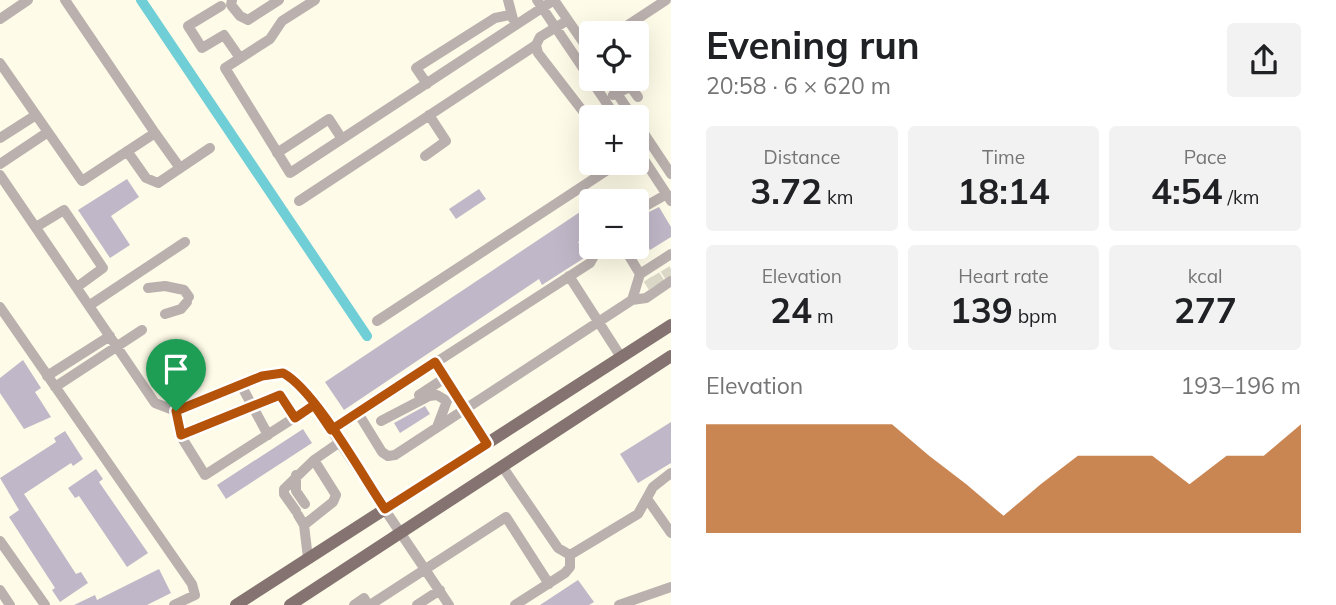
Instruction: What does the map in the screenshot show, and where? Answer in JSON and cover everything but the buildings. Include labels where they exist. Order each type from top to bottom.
[{"type":"main road","points":[[236,605],[671,325]]},
{"type":"main road","points":[[290,605],[671,356]]},
{"type":"street","points":[[0,19],[28,0]]},
{"type":"street","points":[[65,0],[180,169]]},
{"type":"street","points":[[232,0],[232,5],[240,16],[248,20],[279,0]]},
{"type":"street","points":[[314,0],[282,21],[270,39],[225,68],[290,173],[517,25],[540,4],[554,0],[579,35]]},
{"type":"street","points":[[508,0],[510,15],[517,25]]},
{"type":"street","points":[[634,21],[666,0]]},
{"type":"street","points":[[540,4],[607,105]]},
{"type":"street","points":[[221,6],[188,26],[202,48],[224,35],[240,58]]},
{"type":"street","points":[[427,84],[416,68],[495,18],[510,15]]},
{"type":"street","points":[[299,201],[536,45],[540,37],[568,20]]},
{"type":"street","points":[[536,45],[538,53],[579,106]]},
{"type":"street","points":[[0,63],[82,181],[155,133]]},
{"type":"street","points":[[615,91],[625,105]]},
{"type":"street","points":[[601,96],[618,95],[621,91]]},
{"type":"street","points":[[634,91],[638,97]]},
{"type":"street","points":[[0,138],[36,114]]},
{"type":"street","points":[[425,156],[446,141],[429,115]]},
{"type":"street","points":[[277,153],[329,119],[342,139]]},
{"type":"street","points":[[0,164],[48,132]]},
{"type":"street","points":[[649,141],[671,174]]},
{"type":"street","points":[[127,151],[146,178],[158,183],[210,148]]},
{"type":"street","points":[[649,167],[669,197],[649,206]]},
{"type":"street","points":[[0,174],[155,402],[176,411],[262,376],[283,373],[299,383],[449,605]]},
{"type":"street","points":[[377,321],[600,175]]},
{"type":"street","points":[[36,227],[64,211],[103,268],[77,287]]},
{"type":"street","points":[[90,306],[185,242]]},
{"type":"street","points":[[331,430],[592,259]]},
{"type":"street","points":[[638,259],[660,274]]},
{"type":"street","points":[[358,414],[382,452],[388,456],[439,423],[465,410],[599,323],[632,300],[660,274]]},
{"type":"street","points":[[632,300],[660,274]]},
{"type":"street","points":[[569,276],[621,357]]},
{"type":"street","points":[[148,288],[173,286],[188,292],[184,307],[165,314]]},
{"type":"street","points":[[0,307],[192,584],[195,595],[174,605]]},
{"type":"street","points":[[55,387],[142,330]]},
{"type":"street","points":[[47,376],[110,336]]},
{"type":"street","points":[[435,362],[487,444]]},
{"type":"street","points":[[368,430],[445,378]]},
{"type":"street","points":[[242,385],[251,407],[268,435]]},
{"type":"street","points":[[181,435],[280,395],[295,418]]},
{"type":"street","points":[[381,421],[425,398],[437,395],[447,401],[439,423]]},
{"type":"street","points":[[176,411],[181,435],[205,475],[314,405]]},
{"type":"street","points":[[307,558],[308,522],[284,489],[314,460],[340,442]]},
{"type":"street","points":[[308,522],[333,502],[337,495],[314,460]]},
{"type":"street","points":[[502,466],[558,548],[570,555]]},
{"type":"street","points":[[570,555],[638,514],[653,487],[671,473]]},
{"type":"street","points":[[648,500],[671,533]]},
{"type":"street","points":[[354,605],[364,598],[369,605],[506,517],[548,584]]},
{"type":"street","points":[[0,541],[45,605]]},
{"type":"street","points":[[515,605],[570,567],[570,555]]},
{"type":"street","points":[[619,605],[671,587]]},
{"type":"street","points":[[0,590],[10,605]]},
{"type":"street","points":[[417,605],[440,590]]},
{"type":"waterway","points":[[141,0],[367,336]]},
{"type":"tunnel","points":[[665,269],[670,277]]},
{"type":"tunnel","points":[[655,275],[660,283]]},
{"type":"tunnel","points":[[648,279],[653,287]]},
{"type":"route","points":[[176,411],[181,435],[280,395],[295,418],[314,405],[331,430],[435,362],[487,444],[385,509],[331,430],[305,391],[299,383],[283,373],[262,376],[176,411]]}]
